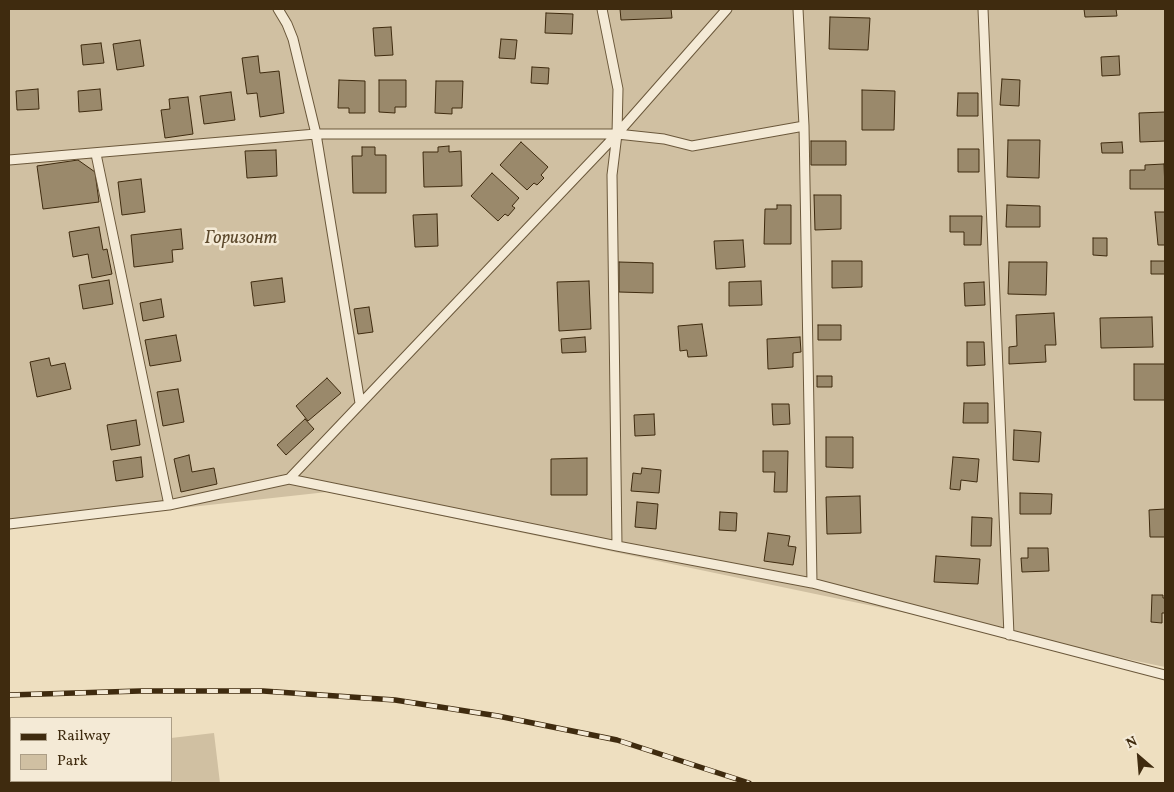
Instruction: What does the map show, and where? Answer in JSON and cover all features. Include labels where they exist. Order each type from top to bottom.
[{"type":"lane","points":[[278,9],[293,39],[316,134],[360,403]]},
{"type":"lane","points":[[602,9],[618,89],[617,134],[612,175],[617,546]]},
{"type":"lane","points":[[289,479],[617,134],[727,9]]},
{"type":"lane","points":[[798,9],[804,126],[812,583]]},
{"type":"lane","points":[[983,9],[1009,635]]},
{"type":"lane","points":[[9,160],[316,134],[617,134],[664,139],[692,146],[804,126]]},
{"type":"lane","points":[[96,154],[169,505]]},
{"type":"lane","points":[[9,524],[169,505],[289,479],[617,546],[812,583],[1165,675]]},
{"type":"green space","name":"Горизонт","points":[[9,9],[1165,9],[1165,667],[327,492],[9,527]]},
{"type":"green space","points":[[214,733],[220,783],[9,783],[9,756],[10,782],[172,782],[172,738]]},
{"type":"building","points":[[620,9],[671,9],[672,18],[621,20]]},
{"type":"building","points":[[1084,9],[1116,9],[1117,16],[1085,17]]},
{"type":"building","points":[[546,13],[573,14],[572,34],[545,33]]},
{"type":"building","points":[[830,17],[870,18],[868,50],[829,49]]},
{"type":"building","points":[[391,27],[393,55],[375,56],[373,28]]},
{"type":"building","points":[[501,39],[517,40],[515,59],[499,58]]},
{"type":"building","points":[[140,40],[144,66],[117,70],[113,44]]},
{"type":"building","points":[[101,43],[104,63],[83,65],[81,45]]},
{"type":"building","points":[[258,56],[260,73],[279,71],[284,113],[260,117],[257,93],[247,94],[242,58]]},
{"type":"building","points":[[1119,56],[1120,75],[1102,76],[1101,57]]},
{"type":"building","points":[[532,67],[549,68],[548,84],[531,83]]},
{"type":"building","points":[[1002,79],[1020,80],[1019,106],[1000,105]]},
{"type":"building","points":[[339,80],[365,81],[365,113],[349,113],[349,108],[338,108]]},
{"type":"building","points":[[379,80],[406,80],[406,107],[395,107],[395,113],[379,112]]},
{"type":"building","points":[[436,81],[463,81],[462,108],[452,108],[452,114],[435,113]]},
{"type":"building","points":[[38,89],[39,109],[17,110],[16,91]]},
{"type":"building","points":[[100,89],[102,110],[79,112],[78,91]]},
{"type":"building","points":[[862,90],[895,91],[894,130],[862,130]]},
{"type":"building","points":[[231,92],[235,120],[204,124],[200,96]]},
{"type":"building","points":[[958,93],[978,93],[978,116],[957,116]]},
{"type":"building","points":[[188,97],[193,134],[165,138],[161,110],[170,109],[169,99]]},
{"type":"building","points":[[1165,112],[1165,141],[1140,142],[1139,113]]},
{"type":"building","points":[[1008,140],[1040,140],[1039,178],[1007,177]]},
{"type":"building","points":[[811,141],[846,141],[846,165],[811,165]]},
{"type":"building","points":[[521,142],[548,167],[541,175],[544,178],[537,185],[534,183],[527,190],[500,165]]},
{"type":"building","points":[[1122,142],[1123,153],[1102,153],[1101,143]]},
{"type":"building","points":[[449,146],[449,152],[461,151],[462,186],[424,187],[423,152],[438,152],[438,147]]},
{"type":"building","points":[[362,147],[375,147],[375,155],[386,155],[386,193],[353,193],[352,156],[362,156]]},
{"type":"building","points":[[958,149],[979,149],[979,172],[958,172]]},
{"type":"building","points":[[276,150],[277,176],[247,178],[245,151]]},
{"type":"building","points":[[78,160],[95,172],[99,202],[43,209],[37,166]]},
{"type":"building","points":[[1164,164],[1165,189],[1130,189],[1130,170],[1145,170],[1145,165]]},
{"type":"building","points":[[492,173],[519,198],[512,206],[515,208],[508,216],[505,214],[498,221],[471,196]]},
{"type":"building","points":[[141,179],[145,212],[122,215],[118,182]]},
{"type":"building","points":[[814,195],[841,195],[841,229],[815,230]]},
{"type":"building","points":[[777,205],[791,205],[791,244],[764,244],[765,209],[777,209]]},
{"type":"building","points":[[1007,205],[1040,206],[1040,227],[1006,227]]},
{"type":"building","points":[[1155,212],[1165,212],[1165,245],[1158,245]]},
{"type":"building","points":[[437,214],[438,246],[415,247],[413,215]]},
{"type":"building","points":[[950,216],[982,216],[981,245],[964,245],[964,232],[950,232]]},
{"type":"building","points":[[99,227],[103,250],[107,249],[112,274],[92,278],[88,254],[73,257],[69,232]]},
{"type":"building","points":[[181,229],[183,249],[172,250],[173,262],[134,267],[131,235]]},
{"type":"building","points":[[1093,238],[1107,238],[1107,256],[1093,255]]},
{"type":"building","points":[[743,240],[745,267],[716,269],[714,241]]},
{"type":"building","points":[[832,261],[862,261],[862,287],[832,288]]},
{"type":"building","points":[[1151,261],[1165,261],[1165,274],[1151,274]]},
{"type":"building","points":[[619,262],[653,263],[653,293],[619,292]]},
{"type":"building","points":[[1009,262],[1047,262],[1046,295],[1008,294]]},
{"type":"building","points":[[282,278],[285,302],[254,306],[251,282]]},
{"type":"building","points":[[109,280],[113,304],[83,309],[79,285]]},
{"type":"building","points":[[589,281],[591,329],[559,331],[557,282]]},
{"type":"building","points":[[761,281],[762,305],[729,306],[729,282]]},
{"type":"building","points":[[984,282],[985,305],[965,306],[964,283]]},
{"type":"building","points":[[161,299],[164,317],[143,321],[140,303]]},
{"type":"building","points":[[369,307],[373,332],[358,334],[354,309]]},
{"type":"building","points":[[1054,313],[1056,345],[1045,345],[1046,362],[1009,364],[1009,347],[1017,346],[1016,315]]},
{"type":"building","points":[[1152,317],[1153,347],[1101,348],[1100,318]]},
{"type":"building","points":[[702,324],[707,356],[688,357],[687,350],[680,351],[678,326]]},
{"type":"building","points":[[818,325],[841,325],[841,340],[818,340]]},
{"type":"building","points":[[176,335],[181,361],[150,366],[145,340]]},
{"type":"building","points":[[585,337],[586,352],[562,353],[561,339]]},
{"type":"building","points":[[800,337],[801,352],[793,353],[793,367],[768,369],[767,339]]},
{"type":"building","points":[[967,342],[984,342],[985,365],[967,366]]},
{"type":"building","points":[[49,358],[51,366],[65,363],[71,389],[37,397],[30,362]]},
{"type":"building","points":[[1134,364],[1165,364],[1165,400],[1134,400]]},
{"type":"building","points":[[817,376],[832,376],[832,387],[817,387]]},
{"type":"building","points":[[327,378],[341,393],[308,421],[296,406]]},
{"type":"building","points":[[178,389],[184,422],[163,426],[157,392]]},
{"type":"building","points":[[964,403],[988,403],[988,423],[963,423]]},
{"type":"building","points":[[772,404],[789,404],[790,424],[773,425]]},
{"type":"building","points":[[654,414],[655,435],[635,436],[634,415]]},
{"type":"building","points":[[305,419],[314,429],[286,455],[277,445]]},
{"type":"building","points":[[136,420],[140,445],[111,450],[107,425]]},
{"type":"building","points":[[1014,430],[1041,432],[1039,462],[1013,460]]},
{"type":"building","points":[[826,437],[853,437],[853,468],[826,467]]},
{"type":"building","points":[[763,451],[788,451],[787,492],[774,492],[775,472],[763,472]]},
{"type":"building","points":[[189,455],[192,472],[214,468],[217,484],[181,492],[174,459]]},
{"type":"building","points":[[141,457],[143,477],[116,481],[113,461]]},
{"type":"building","points":[[953,457],[979,459],[977,482],[961,480],[960,490],[950,489]]},
{"type":"building","points":[[587,458],[587,495],[551,495],[551,459]]},
{"type":"building","points":[[642,468],[661,470],[659,493],[631,491],[633,473],[641,474]]},
{"type":"building","points":[[1020,493],[1052,494],[1051,514],[1020,514]]},
{"type":"building","points":[[860,496],[861,533],[827,534],[826,497]]},
{"type":"building","points":[[637,502],[658,504],[656,529],[635,527]]},
{"type":"building","points":[[1165,509],[1165,537],[1150,537],[1149,510]]},
{"type":"building","points":[[720,512],[737,513],[736,531],[719,530]]},
{"type":"building","points":[[972,517],[992,518],[991,546],[971,546]]},
{"type":"building","points":[[768,533],[790,536],[788,546],[796,547],[793,565],[764,561]]},
{"type":"building","points":[[1028,548],[1048,548],[1049,571],[1022,572],[1021,558],[1028,558]]},
{"type":"building","points":[[936,556],[980,559],[978,584],[934,582]]},
{"type":"building","points":[[1152,595],[1163,595],[1163,598],[1165,598],[1165,613],[1162,613],[1162,623],[1151,622]]},
{"type":"railway","points":[[9,695],[140,691],[263,691],[395,700],[498,716],[617,740],[749,783]]}]
